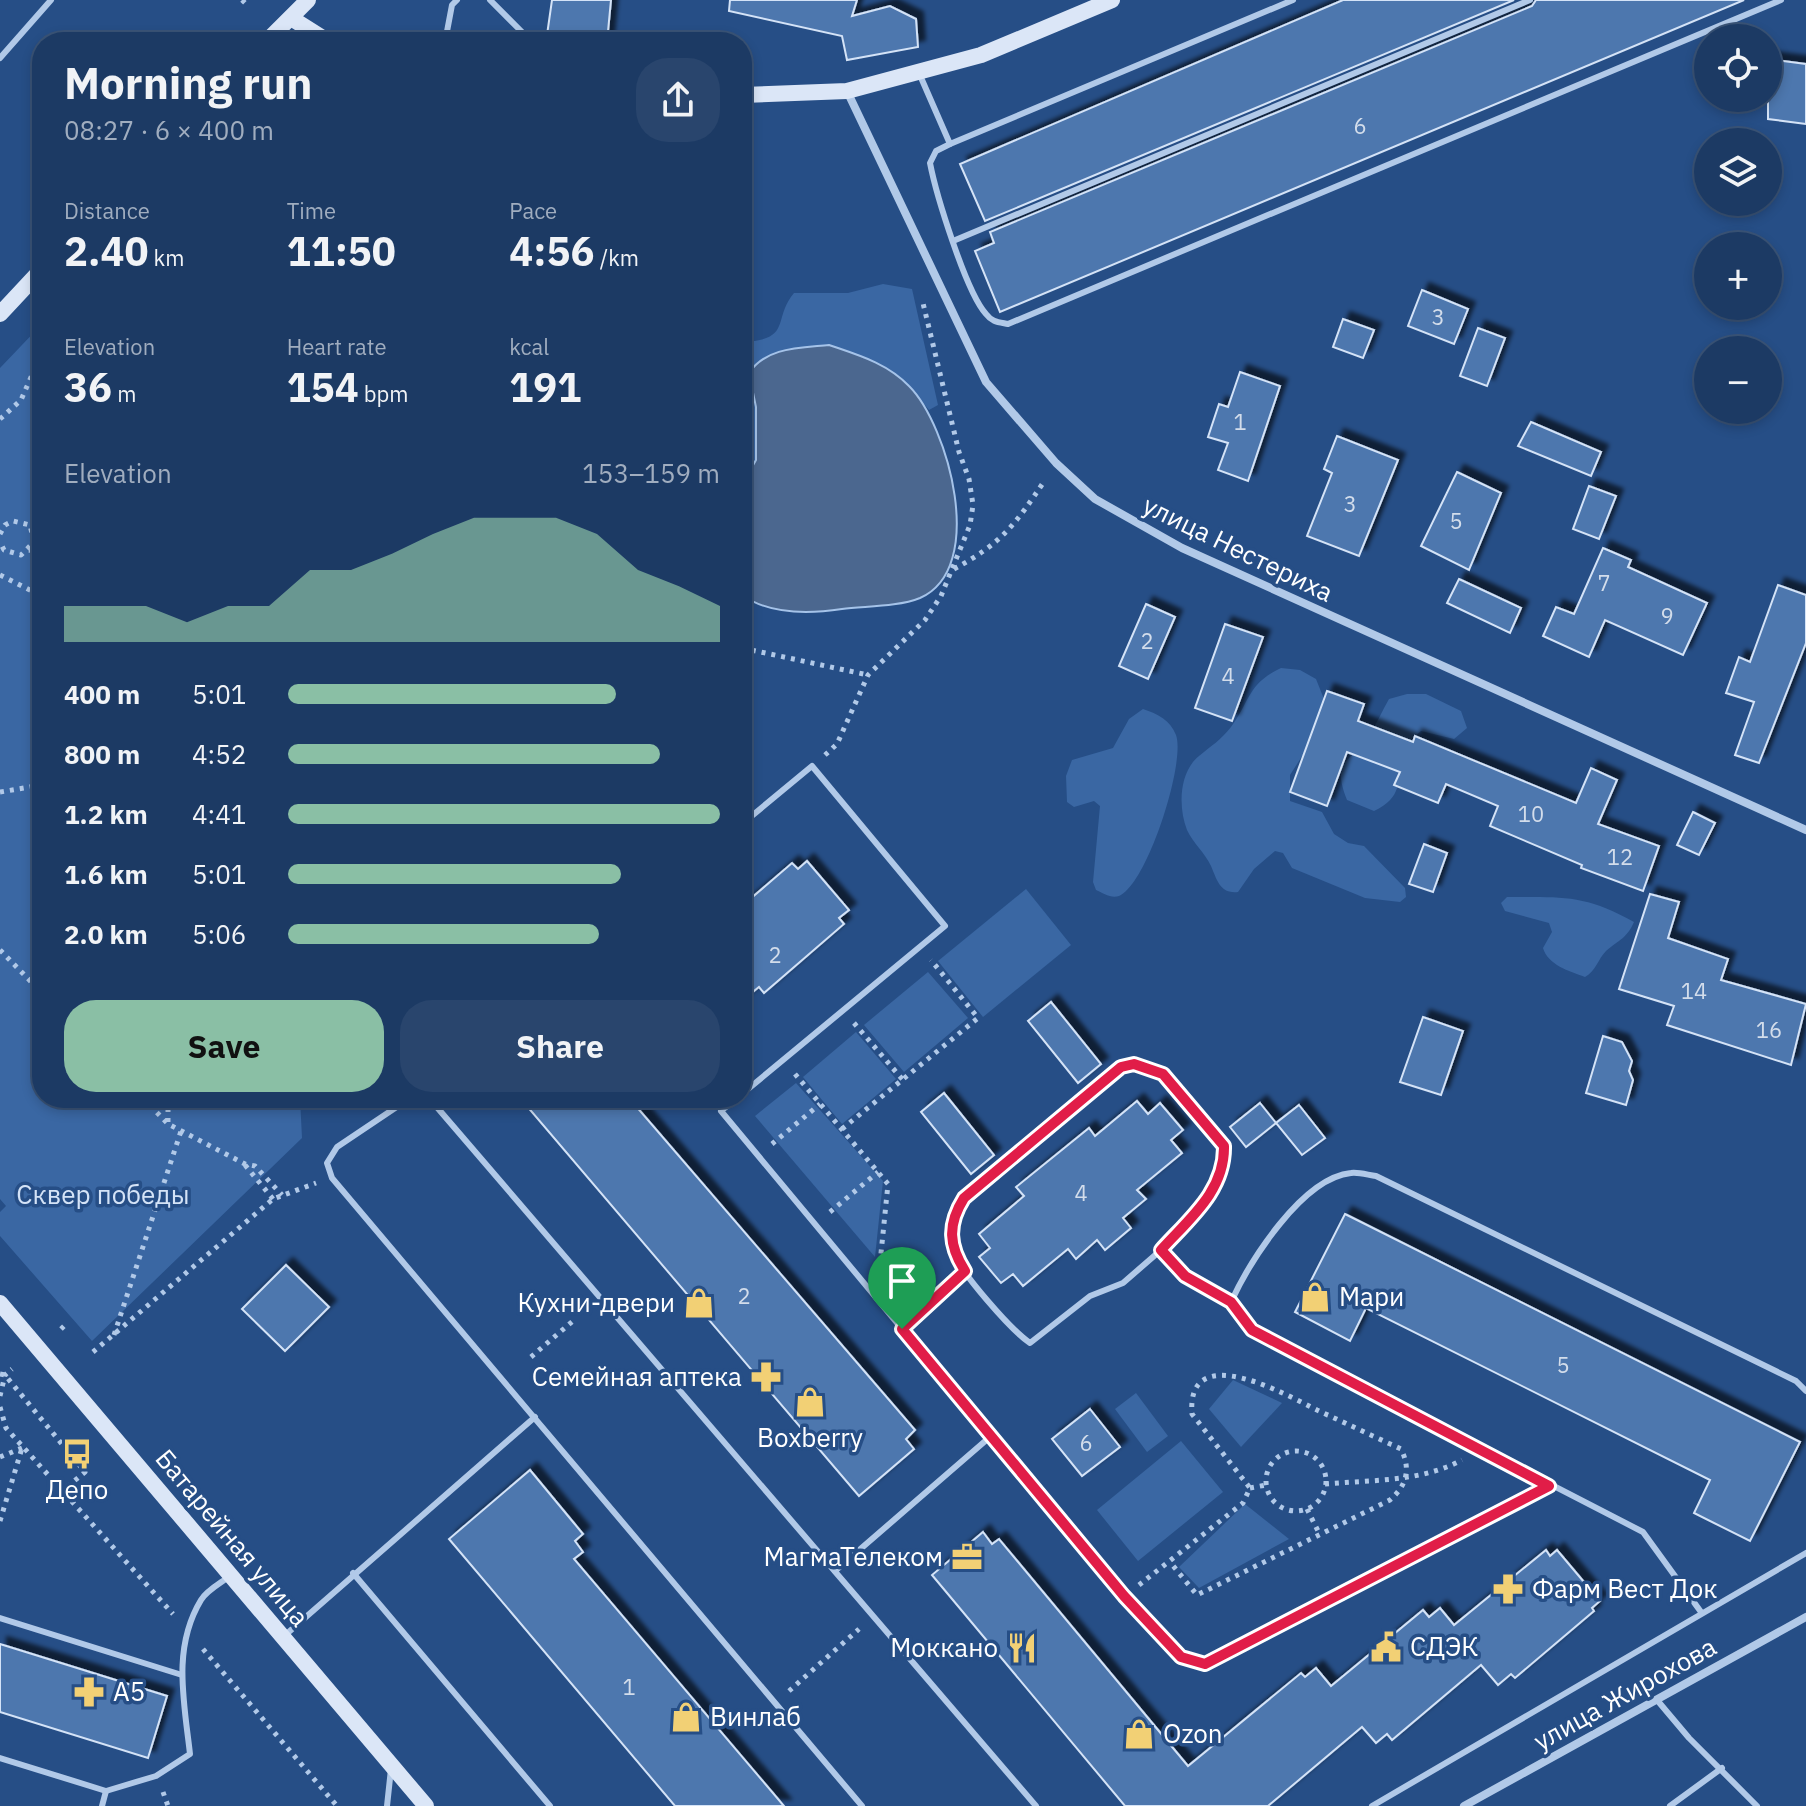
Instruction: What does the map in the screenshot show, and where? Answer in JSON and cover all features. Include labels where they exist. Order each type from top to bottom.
[{"type":"main road","points":[[276,32],[308,0]]},
{"type":"main road","points":[[752,95],[847,91],[981,55],[1112,0]]},
{"type":"main road","points":[[291,18],[313,32]]},
{"type":"main road","points":[[0,314],[32,280]]},
{"type":"main road","name":"Батарейная улица","points":[[0,1303],[426,1806]]},
{"type":"street","name":"улица Нестериха","points":[[847,91],[986,382],[1056,463],[1095,499],[1182,548],[1806,830]]},
{"type":"street","name":"улица Жирохова","points":[[1464,1806],[1806,1617]]},
{"type":"lane","points":[[0,58],[51,0]]},
{"type":"lane","points":[[447,32],[452,5],[457,0]]},
{"type":"lane","points":[[490,0],[522,32]]},
{"type":"lane","points":[[1293,0],[936,151],[930,163],[953,241],[983,312],[993,322],[1008,324],[1781,0]]},
{"type":"lane","points":[[953,241],[1530,0]]},
{"type":"lane","points":[[918,72],[950,144]]},
{"type":"lane","points":[[752,816],[812,766],[945,926],[752,1086]]},
{"type":"lane","points":[[1134,1064],[1163,1074],[1224,1146],[1220,1179],[1210,1196],[1161,1250],[1123,1283],[1090,1296],[1030,1343],[965,1271],[953,1252],[951,1238],[955,1212],[964,1198],[1121,1067],[1134,1064]]},
{"type":"lane","points":[[395,1108],[337,1147],[327,1163],[332,1178],[862,1806]]},
{"type":"lane","points":[[438,1108],[1036,1806]]},
{"type":"lane","points":[[725,1108],[721,1111],[902,1329],[1124,1596],[1181,1657],[1205,1664],[1549,1486]]},
{"type":"lane","points":[[1231,1302],[1246,1269],[1269,1234],[1323,1184],[1350,1173],[1376,1176],[1796,1381],[1806,1391]]},
{"type":"lane","points":[[1161,1250],[1185,1276],[1231,1302],[1252,1330],[1643,1532],[1701,1612]]},
{"type":"lane","points":[[902,1329],[965,1271]]},
{"type":"lane","points":[[283,1637],[535,1417]]},
{"type":"lane","points":[[835,1571],[991,1436]]},
{"type":"lane","points":[[1372,1806],[1806,1553]]},
{"type":"lane","points":[[353,1573],[550,1806]]},
{"type":"lane","points":[[0,1758],[106,1791],[156,1776],[190,1754],[182,1643],[202,1597],[231,1575]]},
{"type":"lane","points":[[0,1618],[182,1675]]},
{"type":"lane","points":[[1657,1700],[1689,1738],[1757,1806]]},
{"type":"lane","points":[[387,1806],[392,1766]]},
{"type":"lane","points":[[1670,1806],[1722,1768]]},
{"type":"lane","points":[[102,1806],[106,1791]]},
{"type":"path","points":[[242,0],[249,7]]},
{"type":"path","points":[[812,766],[837,744],[868,675],[925,620],[954,569],[970,525],[973,505],[969,479],[959,452],[918,282],[930,266]]},
{"type":"path","points":[[0,419],[21,400],[32,375]]},
{"type":"path","points":[[954,569],[988,551],[1013,527],[1056,463]]},
{"type":"path","points":[[0,534],[2,523],[13,521],[30,525],[32,534]]},
{"type":"path","points":[[0,542],[12,554],[32,551]]},
{"type":"path","points":[[29,550],[32,545]]},
{"type":"path","points":[[0,575],[32,591]]},
{"type":"path","points":[[752,650],[868,675]]},
{"type":"path","points":[[0,792],[32,787]]},
{"type":"path","points":[[842,1129],[978,1018],[920,947]]},
{"type":"path","points":[[0,950],[32,983]]},
{"type":"path","points":[[844,1010],[903,1080]]},
{"type":"path","points":[[783,1060],[888,1184],[877,1298]]},
{"type":"path","points":[[776,1141],[820,1104]]},
{"type":"path","points":[[153,1108],[168,1124],[245,1164],[255,1166],[282,1195]]},
{"type":"path","points":[[168,1108],[168,1124]]},
{"type":"path","points":[[113,1337],[181,1131]]},
{"type":"path","points":[[245,1164],[273,1199]]},
{"type":"path","points":[[834,1209],[878,1172]]},
{"type":"path","points":[[93,1352],[273,1199],[332,1178]]},
{"type":"path","points":[[531,1357],[574,1320]]},
{"type":"path","points":[[61,1329],[67,1323]]},
{"type":"path","points":[[2,1374],[12,1369]]},
{"type":"path","points":[[0,1396],[2,1374]]},
{"type":"path","points":[[0,1407],[6,1428],[62,1491],[85,1472],[2,1374]]},
{"type":"path","points":[[1170,1562],[1197,1595],[1390,1500],[1400,1491],[1408,1462],[1401,1449],[1250,1378],[1212,1376],[1200,1383],[1194,1392],[1192,1414],[1250,1488]]},
{"type":"path","points":[[0,1457],[23,1447]]},
{"type":"path","points":[[0,1521],[23,1447]]},
{"type":"path","points":[[1325,1484],[1406,1477],[1444,1470],[1481,1451]]},
{"type":"path","points":[[1301,1452],[1319,1463],[1325,1484],[1316,1503],[1307,1509],[1285,1509],[1276,1504],[1266,1485],[1267,1474],[1279,1456],[1301,1452]]},
{"type":"path","points":[[1250,1488],[1266,1485]]},
{"type":"path","points":[[1124,1596],[1243,1503],[1250,1488]]},
{"type":"path","points":[[1307,1509],[1319,1533]]},
{"type":"path","points":[[777,1703],[841,1645]]},
{"type":"green space","points":[[883,284],[912,289],[938,405],[929,410],[908,385],[752,373],[752,341],[769,337],[775,332],[794,293],[848,293]]},
{"type":"green space","name":"Сквер победы","points":[[32,334],[32,1108],[300,1108],[302,1138],[92,1341],[0,1236],[0,1212],[6,1206],[0,1199],[0,368]]},
{"type":"green space","points":[[752,388],[756,407],[756,460],[752,467]]},
{"type":"green space","points":[[1281,668],[1300,670],[1316,679],[1326,704],[1315,736],[1290,775],[1290,801],[1322,812],[1334,834],[1348,843],[1364,846],[1405,888],[1406,897],[1400,902],[1365,898],[1292,868],[1283,853],[1275,851],[1254,869],[1238,892],[1227,891],[1220,885],[1187,830],[1182,811],[1182,790],[1187,771],[1231,727],[1255,687]]},
{"type":"green space","points":[[1407,694],[1426,694],[1461,711],[1467,728],[1454,739],[1421,731],[1403,753],[1395,794],[1374,811],[1347,800],[1341,776],[1345,762],[1370,734],[1389,699]]},
{"type":"green space","points":[[1143,709],[1163,718],[1176,735],[1175,770],[1162,822],[1141,870],[1130,887],[1113,897],[1096,890],[1093,882],[1100,806],[1094,801],[1074,807],[1067,802],[1066,776],[1072,760],[1113,748],[1129,719]]},
{"type":"green space","points":[[1026,889],[1071,945],[983,1017],[938,961]]},
{"type":"green space","points":[[1507,897],[1572,899],[1601,906],[1634,922],[1585,977],[1549,959],[1543,948],[1552,932],[1549,923],[1505,911],[1501,903]]},
{"type":"green space","points":[[928,972],[968,1018],[904,1072],[864,1025]]},
{"type":"green space","points":[[856,1032],[896,1079],[842,1124],[803,1077]]},
{"type":"green space","points":[[796,1083],[883,1181],[875,1257],[755,1116]]},
{"type":"green space","points":[[1233,1380],[1282,1403],[1241,1447],[1209,1409]]},
{"type":"green space","points":[[1136,1393],[1168,1436],[1147,1452],[1115,1409]]},
{"type":"green space","points":[[1181,1441],[1223,1492],[1138,1561],[1097,1510]]},
{"type":"green space","points":[[1245,1504],[1289,1539],[1199,1588],[1179,1567]]},
{"type":"shaded area","points":[[829,345],[891,371],[909,386],[937,431],[955,495],[957,528],[952,558],[941,582],[920,598],[892,605],[816,612],[777,610],[752,601],[752,467],[756,460],[756,407],[752,369],[765,358],[795,348]]},
{"type":"building","points":[[552,0],[611,0],[608,32],[547,32]]},
{"type":"building","points":[[730,0],[857,0],[852,16],[890,6],[916,19],[918,47],[847,60],[842,36],[729,11]]},
{"type":"building","points":[[1343,0],[1514,0],[985,221],[960,164]]},
{"type":"building","points":[[1536,0],[1744,0],[1000,312],[975,251],[994,243],[990,232],[1532,6]]},
{"type":"building","points":[[1782,61],[1806,64],[1806,124],[1768,119],[1768,112],[1782,112]]},
{"type":"building","points":[[1422,290],[1468,309],[1454,344],[1408,326]]},
{"type":"building","points":[[1343,319],[1374,330],[1363,358],[1333,347]]},
{"type":"building","points":[[1478,328],[1505,338],[1487,386],[1460,376]]},
{"type":"building","points":[[1240,372],[1280,386],[1248,481],[1218,470],[1228,443],[1208,437],[1219,404],[1228,407]]},
{"type":"building","points":[[1531,422],[1601,452],[1591,476],[1518,446]]},
{"type":"building","points":[[1337,436],[1398,460],[1359,556],[1307,536],[1332,473],[1324,469]]},
{"type":"building","points":[[1457,472],[1501,493],[1469,570],[1421,546]]},
{"type":"building","points":[[1589,486],[1616,496],[1599,539],[1573,529]]},
{"type":"building","points":[[1603,548],[1631,560],[1628,567],[1707,603],[1683,655],[1605,620],[1589,657],[1543,636],[1556,607],[1574,614]]},
{"type":"building","points":[[1459,579],[1521,608],[1510,633],[1447,603]]},
{"type":"building","points":[[1778,585],[1806,595],[1806,643],[1759,763],[1735,755],[1754,702],[1726,693],[1739,657],[1750,662]]},
{"type":"building","points":[[1146,604],[1175,617],[1148,679],[1119,666]]},
{"type":"building","points":[[1225,624],[1263,637],[1232,721],[1195,708]]},
{"type":"building","points":[[1327,691],[1364,704],[1358,721],[1413,742],[1415,736],[1576,803],[1591,768],[1617,780],[1598,824],[1659,846],[1643,891],[1581,868],[1582,865],[1490,826],[1498,806],[1446,784],[1438,803],[1394,785],[1400,772],[1347,752],[1327,806],[1290,792]]},
{"type":"building","points":[[1693,812],[1715,823],[1699,855],[1677,845]]},
{"type":"building","points":[[1424,844],[1447,853],[1433,892],[1409,884]]},
{"type":"building","points":[[807,861],[849,910],[839,918],[844,924],[764,993],[759,987],[752,993],[752,897],[792,863],[798,869]]},
{"type":"building","points":[[1650,894],[1679,902],[1668,938],[1728,959],[1721,980],[1806,1004],[1791,1065],[1667,1025],[1674,1006],[1619,989]]},
{"type":"building","points":[[1051,1002],[1101,1064],[1078,1083],[1028,1021]]},
{"type":"building","points":[[1423,1017],[1463,1031],[1441,1095],[1400,1082]]},
{"type":"building","points":[[1603,1036],[1622,1042],[1632,1061],[1629,1071],[1633,1080],[1626,1105],[1586,1093]]},
{"type":"building","points":[[944,1093],[994,1155],[971,1174],[921,1112]]},
{"type":"building","points":[[1137,1101],[1148,1114],[1160,1103],[1183,1130],[1171,1140],[1182,1153],[1137,1190],[1146,1199],[1123,1218],[1131,1228],[1105,1250],[1097,1240],[1076,1259],[1068,1249],[1023,1286],[1013,1274],[1001,1283],[979,1257],[990,1248],[979,1234],[1024,1196],[1016,1187],[1089,1128],[1095,1136]]},
{"type":"building","points":[[1260,1103],[1276,1123],[1246,1147],[1230,1127]]},
{"type":"building","points":[[1299,1105],[1325,1138],[1302,1155],[1276,1123]]},
{"type":"building","points":[[529,1108],[638,1108],[915,1430],[906,1439],[914,1449],[859,1496]]},
{"type":"building","points":[[1345,1214],[1800,1442],[1750,1541],[1694,1513],[1710,1480],[1366,1308],[1350,1341],[1295,1312]]},
{"type":"building","points":[[286,1265],[329,1307],[285,1351],[242,1309]]},
{"type":"building","points":[[1090,1409],[1120,1447],[1082,1476],[1052,1439]]},
{"type":"building","points":[[530,1470],[583,1534],[575,1541],[583,1552],[574,1559],[784,1806],[675,1806],[449,1539]]},
{"type":"building","points":[[983,1532],[992,1544],[999,1539],[1188,1766],[1301,1673],[1305,1677],[1316,1668],[1331,1686],[1423,1610],[1429,1617],[1440,1608],[1454,1625],[1546,1550],[1550,1556],[1557,1550],[1600,1601],[1592,1608],[1594,1611],[1515,1678],[1511,1674],[1498,1685],[1481,1665],[1392,1740],[1387,1734],[1376,1743],[1362,1727],[1268,1806],[1125,1806],[932,1575]]},
{"type":"building","points":[[0,1644],[167,1696],[148,1758],[0,1712]]},
{"type":"place","name":"Мари","points":[[1315,1297]]},
{"type":"place","name":"Кухни-двери","points":[[699,1303]]},
{"type":"place","name":"Семейная аптека","points":[[766,1377]]},
{"type":"place","name":"Boxberry","points":[[810,1402]]},
{"type":"place","name":"Депо","points":[[77,1454]]},
{"type":"place","name":"МагмаТелеком","points":[[967,1557]]},
{"type":"place","name":"Фарм Вест Док","points":[[1508,1589]]},
{"type":"place","name":"СДЭК","points":[[1386,1647]]},
{"type":"place","name":"Моккано","points":[[1022,1648]]},
{"type":"place","name":"А5","points":[[89,1692]]},
{"type":"place","name":"Винлаб","points":[[686,1717]]},
{"type":"place","name":"Ozon","points":[[1139,1734]]},
{"type":"route","points":[[1134,1064],[1148,1066],[1163,1074],[1224,1146],[1225,1163],[1210,1196],[1161,1250],[1185,1276],[1231,1302],[1252,1330],[1549,1486],[1205,1664],[1181,1657],[1124,1596],[902,1329],[965,1271],[953,1252],[951,1238],[955,1212],[964,1198],[1121,1067],[1134,1064]]}]
